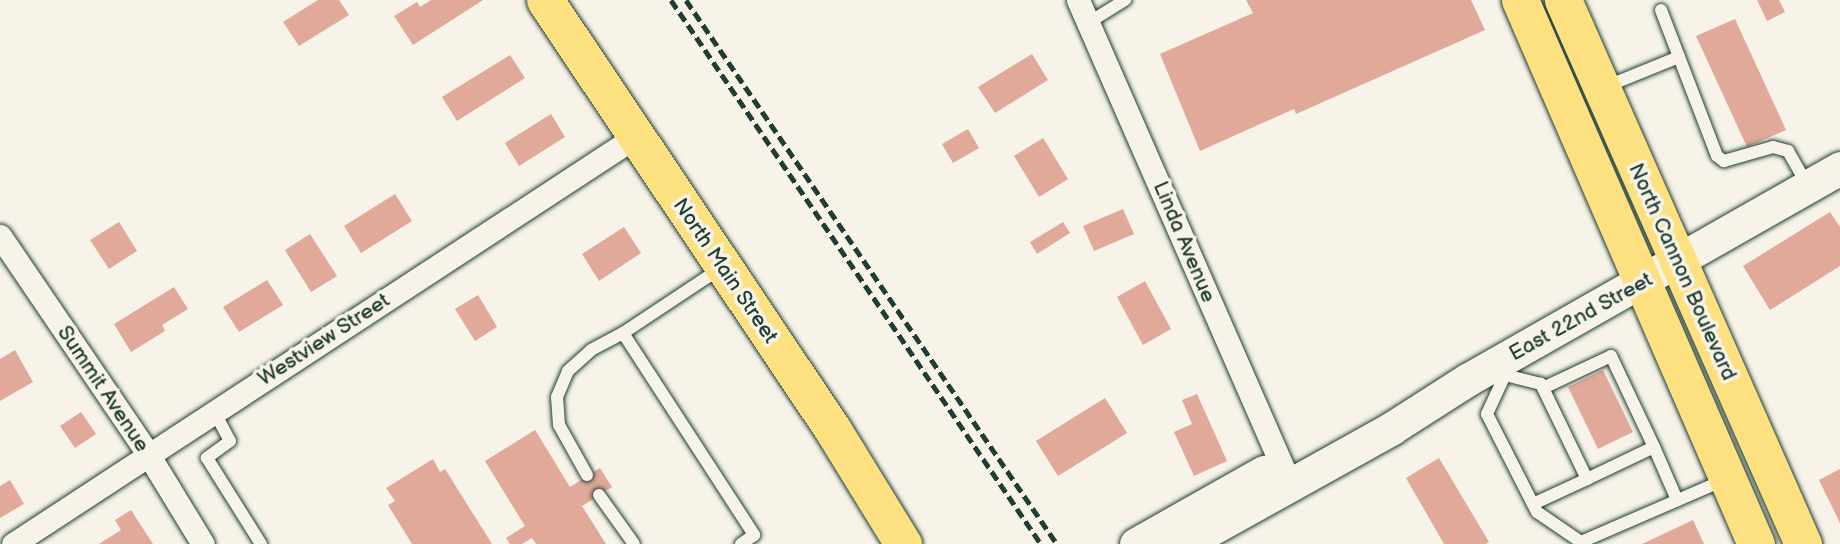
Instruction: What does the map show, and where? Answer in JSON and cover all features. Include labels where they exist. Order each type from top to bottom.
[{"type":"main road","name":"North Main Street","points":[[545,0],[832,430],[903,544]]},
{"type":"main road","name":"North Cannon Boulevard","points":[[1520,0],[1756,544]]},
{"type":"main road","name":"North Cannon Boulevard","points":[[1563,0],[1803,544]]},
{"type":"main road","name":"East 22nd Street","points":[[1136,544],[1285,474],[1392,428],[1468,380],[1502,369],[1643,282],[1840,168]]},
{"type":"main road","name":"East 22nd Street","points":[[1184,544],[1285,474]]},
{"type":"street","name":"Linda Avenue","points":[[1079,0],[1285,474]]},
{"type":"street","name":"Westview Street","points":[[13,544],[635,137]]},
{"type":"street","name":"Summit Avenue","points":[[0,236],[148,454],[203,544]]},
{"type":"lane","points":[[1088,23],[1125,0]]},
{"type":"lane","points":[[1661,9],[1717,156],[1724,161],[1773,147],[1788,151],[1808,187]]},
{"type":"lane","points":[[1602,89],[1679,57]]},
{"type":"lane","points":[[587,475],[559,425],[557,397],[568,371],[591,350],[623,333],[722,267]]},
{"type":"lane","points":[[623,333],[754,536],[741,544]]},
{"type":"lane","points":[[1544,388],[1611,356],[1678,500]]},
{"type":"lane","points":[[1587,479],[1541,384],[1502,369],[1487,414],[1536,512],[1581,542],[1728,478]]},
{"type":"lane","points":[[214,411],[230,441],[207,458],[261,544]]},
{"type":"lane","points":[[1533,504],[1654,447]]},
{"type":"lane","points":[[599,495],[634,544]]},
{"type":"building","points":[[318,0],[339,0],[349,15],[299,46],[283,22]]},
{"type":"building","points":[[431,0],[483,0],[413,45],[394,16],[417,2],[420,7]]},
{"type":"building","points":[[1246,0],[1471,0],[1485,30],[1296,114],[1294,109],[1200,151],[1160,54],[1253,13]]},
{"type":"building","points":[[1757,0],[1779,0],[1785,12],[1767,21]]},
{"type":"building","points":[[1735,19],[1786,130],[1747,147],[1696,36]]},
{"type":"building","points":[[1032,54],[1048,80],[995,113],[978,87]]},
{"type":"building","points":[[510,55],[525,78],[457,121],[442,97]]},
{"type":"building","points":[[551,114],[565,137],[519,166],[505,143]]},
{"type":"building","points":[[968,129],[979,148],[953,163],[942,144]]},
{"type":"building","points":[[1043,138],[1068,179],[1039,197],[1014,156]]},
{"type":"building","points":[[395,194],[412,221],[361,253],[344,226]]},
{"type":"building","points":[[1123,209],[1134,234],[1094,251],[1083,226]]},
{"type":"building","points":[[1830,212],[1840,227],[1840,266],[1770,310],[1743,266]]},
{"type":"building","points":[[119,222],[137,251],[109,269],[90,240]]},
{"type":"building","points":[[1063,222],[1070,233],[1037,254],[1030,242]]},
{"type":"building","points":[[624,227],[641,253],[599,281],[582,254]]},
{"type":"building","points":[[310,234],[337,276],[311,292],[285,250]]},
{"type":"building","points":[[267,280],[283,305],[239,332],[223,307]]},
{"type":"building","points":[[1145,281],[1171,329],[1143,345],[1117,297]]},
{"type":"building","points":[[174,287],[188,309],[162,325],[165,331],[131,352],[114,324]]},
{"type":"building","points":[[478,295],[497,327],[475,341],[455,309]]},
{"type":"building","points":[[15,350],[33,382],[0,401],[0,359]]},
{"type":"building","points":[[1603,370],[1633,432],[1598,449],[1568,387]]},
{"type":"building","points":[[1197,394],[1227,461],[1194,476],[1174,432],[1192,424],[1182,400]]},
{"type":"building","points":[[1105,398],[1127,433],[1058,476],[1036,441]]},
{"type":"building","points":[[81,412],[96,434],[75,448],[60,426]]},
{"type":"building","points":[[535,430],[570,487],[600,468],[612,487],[582,506],[606,544],[536,544],[532,538],[522,544],[510,544],[506,538],[525,526],[485,461]]},
{"type":"building","points":[[1439,458],[1489,542],[1486,544],[1444,544],[1406,478]]},
{"type":"building","points":[[433,459],[440,472],[445,469],[492,544],[412,544],[388,505],[395,501],[386,488]]},
{"type":"building","points":[[1840,469],[1840,523],[1819,480]]},
{"type":"building","points":[[10,480],[24,504],[0,518],[0,486]]},
{"type":"building","points":[[131,510],[153,544],[99,544],[121,530],[115,520]]},
{"type":"building","points":[[1693,520],[1704,544],[1642,544]]},
{"type":"railway","points":[[671,0],[1041,544]]},
{"type":"railway","points":[[686,0],[1057,544]]}]
